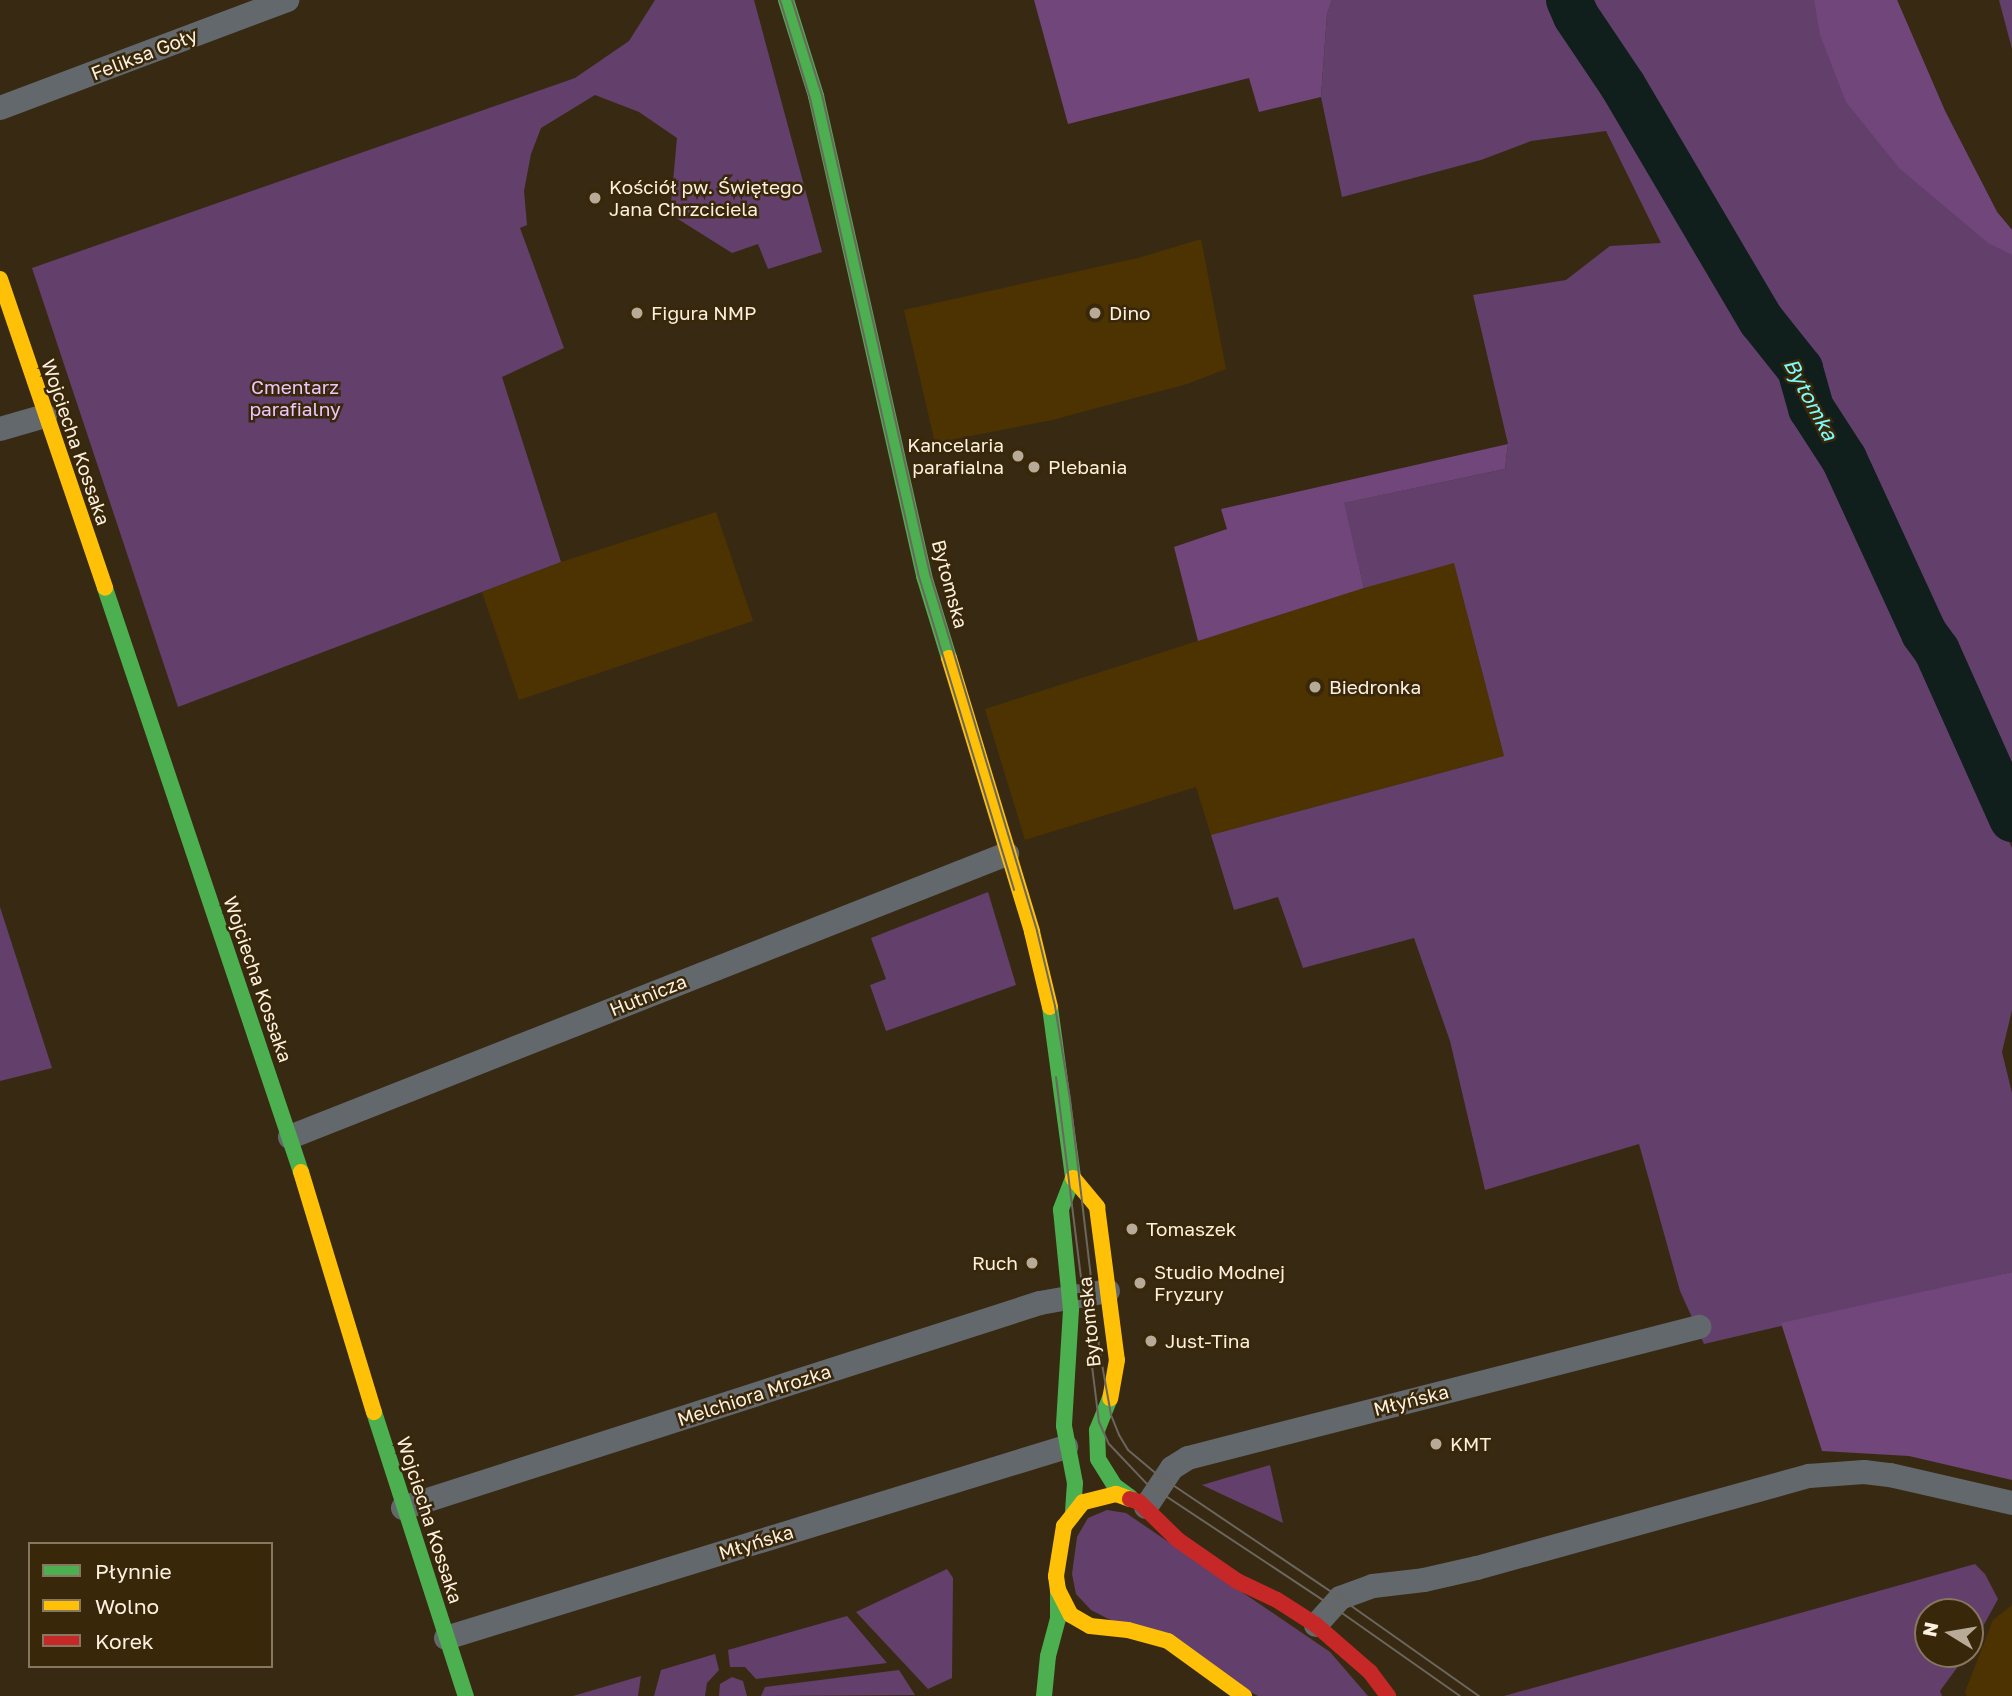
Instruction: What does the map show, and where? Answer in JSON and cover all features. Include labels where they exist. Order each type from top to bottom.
[{"type":"street","name":"Feliksa Goły","points":[[0,108],[287,0]]},
{"type":"street","name":"Bytomska","points":[[786,0],[816,96],[924,576],[1032,932],[1050,1007],[1073,1178],[1061,1210],[1070,1297],[1066,1447],[1074,1483],[1073,1511]]},
{"type":"street","name":"Wojciecha Kossaka","points":[[0,279],[290,1137],[403,1508],[466,1696]]},
{"type":"street","points":[[0,429],[45,416]]},
{"type":"street","name":"Hutnicza","points":[[290,1137],[1007,854]]},
{"type":"street","name":"Bytomska","points":[[1073,1178],[1097,1207],[1117,1360],[1116,1376],[1099,1423],[1096,1443],[1098,1459],[1106,1474],[1178,1540],[1237,1581],[1277,1600],[1316,1625],[1370,1672],[1384,1693]]},
{"type":"street","name":"Melchiora Mrozka","points":[[403,1508],[1027,1307],[1108,1292]]},
{"type":"street","name":"Młyńska","points":[[1138,1502],[1172,1468],[1188,1458],[1699,1327]]},
{"type":"street","name":"Młyńska","points":[[446,1638],[1066,1447]]},
{"type":"street","points":[[1316,1625],[1340,1598],[1373,1586],[1424,1580],[1477,1568],[1809,1476],[1864,1472],[1890,1475],[2012,1503]]},
{"type":"street","points":[[1044,1696],[1048,1656],[1058,1619],[1061,1536],[1073,1511],[1093,1497],[1116,1494],[1138,1502]]},
{"type":"street","points":[[1058,1590],[1065,1605],[1079,1622],[1104,1629],[1149,1634],[1168,1641],[1244,1696]]},
{"type":"street","points":[[1046,1676],[1059,1653],[1076,1639],[1104,1629]]},
{"type":"shaded area","points":[[1034,0],[1332,0],[1327,14],[1321,97],[1259,112],[1249,78],[1068,124]]},
{"type":"shaded area","points":[[1814,0],[1897,0],[1945,111],[1997,212],[2012,230],[2012,255],[1988,243],[1899,168],[1846,102],[1820,35]]},
{"type":"shaded area","points":[[1201,239],[1226,369],[1187,384],[1052,420],[935,443],[904,310],[1138,258]]},
{"type":"shaded area","points":[[1508,444],[1505,469],[1344,503],[1364,588],[1198,641],[1174,547],[1227,529],[1221,509]]},
{"type":"shaded area","points":[[716,512],[753,621],[519,700],[482,592],[561,562]]},
{"type":"shaded area","points":[[1454,562],[1504,756],[1211,835],[1196,787],[1025,840],[985,709],[1364,588]]},
{"type":"shaded area","points":[[2012,1272],[2012,1480],[1909,1456],[1822,1451],[1781,1323]]},
{"type":"shaded area","points":[[2012,1605],[2012,1696],[1967,1696],[1965,1692],[1974,1668],[1984,1668],[1984,1643],[1993,1620]]},
{"type":"green space","name":"Cmentarz parafialny","points":[[655,0],[754,0],[822,252],[768,269],[758,244],[732,253],[670,214],[677,138],[639,112],[595,95],[541,128],[531,154],[524,191],[527,225],[520,228],[564,348],[502,377],[561,562],[178,707],[32,268],[575,78],[629,41]]},
{"type":"green space","points":[[1332,0],[1564,0],[1613,94],[1657,167],[1693,242],[1784,373],[1926,656],[2012,848],[2012,1010],[2002,1052],[2012,1093],[2012,1272],[1704,1344],[1680,1291],[1639,1144],[1485,1190],[1450,1041],[1414,938],[1303,968],[1278,897],[1234,910],[1211,835],[1504,756],[1454,563],[1364,588],[1343,503],[1505,469],[1508,444],[1473,295],[1566,280],[1610,246],[1661,243],[1606,131],[1531,141],[1481,160],[1342,197],[1321,97],[1327,14]]},
{"type":"green space","points":[[1588,0],[1897,0],[1945,111],[1997,212],[2012,230],[2012,780],[1865,457]]},
{"type":"green space","points":[[1999,0],[2012,0],[2012,49]]},
{"type":"green space","points":[[988,892],[1016,985],[886,1031],[870,985],[886,979],[871,938]]},
{"type":"green space","points":[[0,907],[52,1068],[0,1081]]},
{"type":"green space","points":[[1270,1465],[1283,1523],[1202,1485]]},
{"type":"green space","points":[[1107,1510],[1126,1513],[1330,1652],[1368,1696],[1258,1696],[1091,1610],[1076,1594],[1072,1574],[1077,1537],[1088,1518]]},
{"type":"green space","points":[[1975,1564],[1985,1574],[1998,1599],[1984,1624],[1984,1598],[1914,1598],[1914,1668],[1957,1668],[1940,1691],[1942,1696],[1504,1696]]},
{"type":"green space","points":[[947,1569],[953,1578],[952,1678],[928,1689],[856,1612]]},
{"type":"green space","points":[[847,1616],[887,1663],[756,1679],[745,1667],[730,1667],[728,1650]]},
{"type":"green space","points":[[715,1654],[719,1670],[707,1683],[705,1696],[654,1696],[661,1670]]},
{"type":"green space","points":[[899,1670],[915,1695],[761,1696],[765,1687]]},
{"type":"green space","points":[[641,1676],[638,1696],[573,1696]]},
{"type":"green space","points":[[732,1677],[743,1681],[747,1696],[719,1696],[720,1684]]},
{"type":"waterway","name":"Bytomka","points":[[1569,0],[1576,16],[1623,86],[1761,320],[1800,369],[1811,408],[1844,459],[1924,633],[1937,651],[2012,819]]},
{"type":"tram line","points":[[780,0],[810,98],[919,577],[1014,890]]},
{"type":"tram line","points":[[792,0],[822,95],[930,574],[1037,931],[1055,1006],[1070,1099],[1100,1353],[1111,1415],[1119,1435],[1128,1450],[1155,1473],[1479,1696]]},
{"type":"tram line","points":[[1056,1077],[1099,1422],[1109,1444],[1146,1483],[1332,1606],[1460,1696]]},
{"type":"traffic: fast","points":[[786,0],[816,96],[924,576],[949,658]]},
{"type":"traffic: fast","points":[[105,588],[301,1172]]},
{"type":"traffic: fast","points":[[1050,1007],[1073,1178],[1061,1210],[1071,1310],[1064,1426],[1075,1483],[1073,1511]]},
{"type":"traffic: fast","points":[[1110,1398],[1097,1430],[1098,1459],[1115,1486],[1130,1497]]},
{"type":"traffic: fast","points":[[374,1412],[466,1696]]},
{"type":"traffic: fast","points":[[1044,1696],[1048,1656],[1058,1619],[1058,1590]]},
{"type":"traffic: slow","points":[[0,279],[105,588]]},
{"type":"traffic: slow","points":[[949,658],[1032,932],[1050,1007]]},
{"type":"traffic: slow","points":[[301,1172],[374,1412]]},
{"type":"traffic: slow","points":[[1073,1178],[1097,1207],[1117,1360],[1110,1398]]},
{"type":"traffic: slow","points":[[1130,1499],[1116,1494],[1083,1502],[1064,1526],[1056,1576],[1058,1590],[1071,1615],[1090,1626],[1128,1630],[1168,1641],[1244,1696]]},
{"type":"traffic: jam","points":[[1130,1499],[1139,1502],[1178,1540],[1237,1581],[1277,1600],[1316,1625],[1370,1672],[1388,1696]]},
{"type":"place","name":"Kościół pw. Świętego Jana Chrzciciela","points":[[595,198]]},
{"type":"place","name":"Figura NMP","points":[[637,313]]},
{"type":"place","name":"Dino","points":[[1095,313]]},
{"type":"place","name":"Kancelaria parafialna","points":[[1018,456]]},
{"type":"place","name":"Plebania","points":[[1034,467]]},
{"type":"place","name":"Biedronka","points":[[1315,687]]},
{"type":"place","name":"Tomaszek","points":[[1132,1229]]},
{"type":"place","name":"Ruch","points":[[1032,1263]]},
{"type":"place","name":"Studio Modnej Fryzury","points":[[1140,1283]]},
{"type":"place","name":"Just-Tina","points":[[1151,1341]]},
{"type":"place","name":"KMT","points":[[1436,1444]]}]
